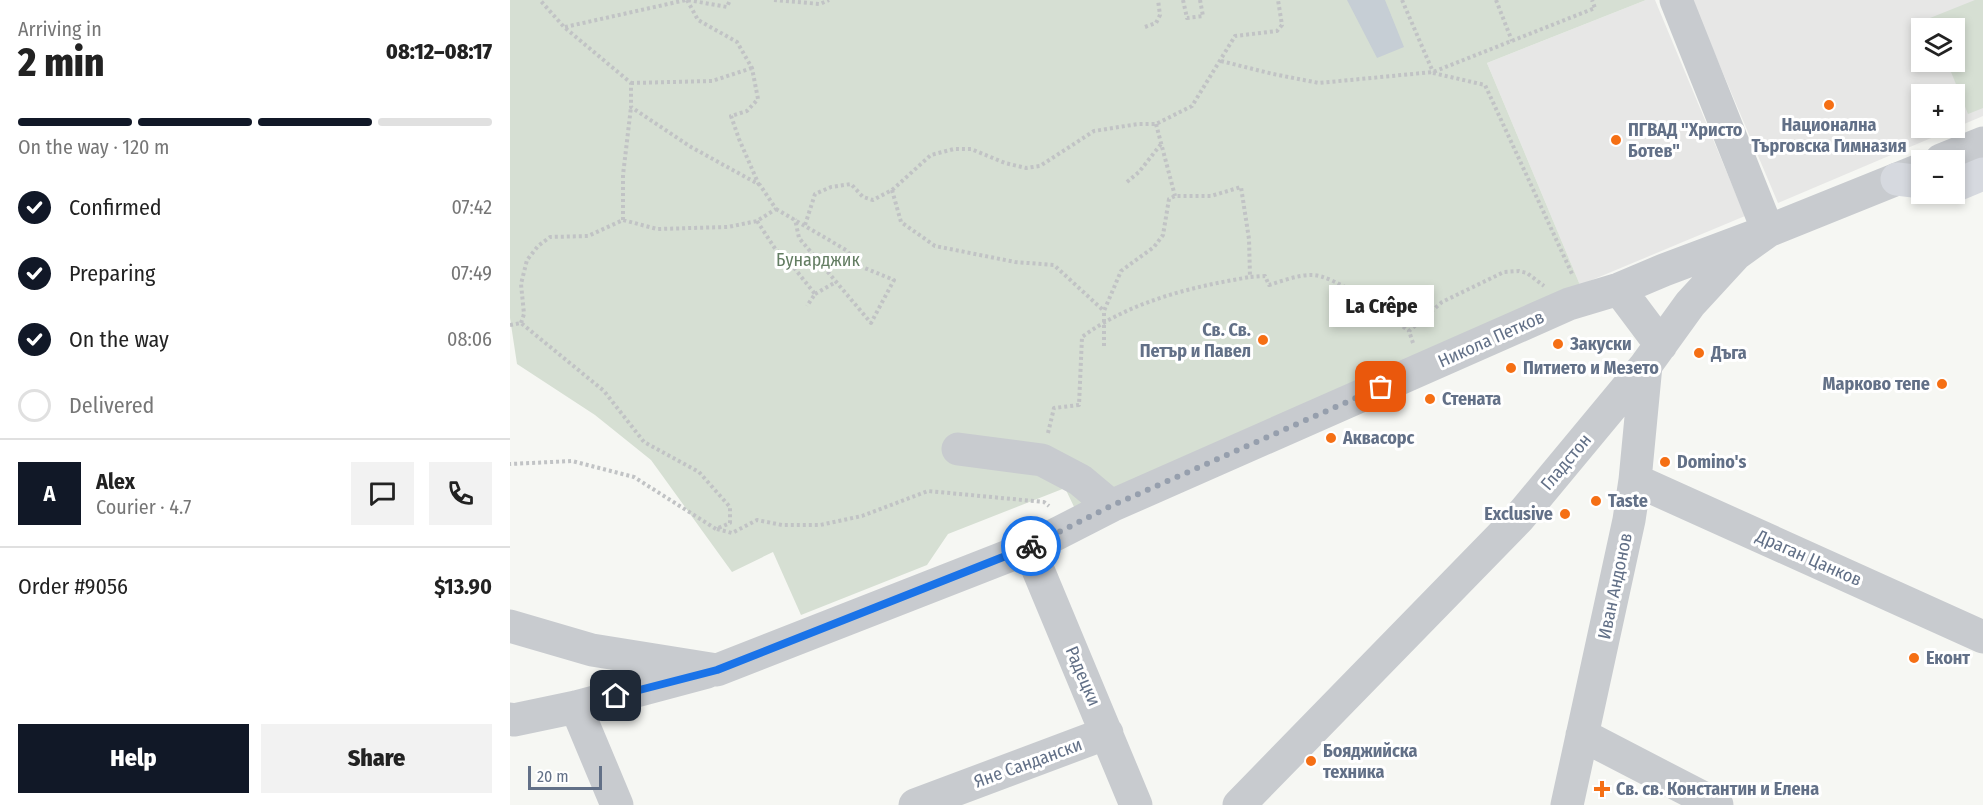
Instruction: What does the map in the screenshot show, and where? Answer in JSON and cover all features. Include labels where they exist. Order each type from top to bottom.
[{"type":"main road","points":[[1965,181],[1983,174]]},
{"type":"street","points":[[1676,0],[1768,231]]},
{"type":"street","points":[[1965,150],[1983,143]]},
{"type":"street","name":"Гладстон","points":[[1239,805],[1519,518],[1654,355],[1690,304],[1736,255],[1768,231],[1911,178]]},
{"type":"street","name":"Никола Петков","points":[[717,670],[1029,548],[1111,506],[1576,302],[1619,289],[1768,231]]},
{"type":"street","points":[[1619,289],[1654,355]]},
{"type":"street","name":"Иван Андонов","points":[[1567,805],[1629,520],[1654,355]]},
{"type":"street","points":[[958,449],[1042,460],[1080,480],[1111,506]]},
{"type":"street","name":"Драган Цанков","points":[[1635,480],[1983,637]]},
{"type":"street","name":"Радецки","points":[[1029,548],[1136,805]]},
{"type":"street","points":[[510,626],[592,650],[717,670]]},
{"type":"street","points":[[510,719],[576,707],[717,670]]},
{"type":"street","points":[[576,707],[616,805]]},
{"type":"street","name":"Яне Сандански","points":[[915,805],[1107,733]]},
{"type":"street","points":[[1582,735],[1718,805]]},
{"type":"path","points":[[540,0],[564,27],[631,83],[712,81],[752,68]]},
{"type":"path","points":[[564,27],[687,0],[727,7],[730,0]]},
{"type":"path","points":[[687,0],[698,20],[737,42],[752,68],[758,99],[747,111],[731,116],[760,185],[776,209],[795,219],[846,250],[862,267],[894,280],[872,323],[799,238],[795,219]]},
{"type":"path","points":[[774,0],[820,4],[830,0]]},
{"type":"path","points":[[1145,27],[1156,23],[1160,15],[1158,0]]},
{"type":"path","points":[[1183,0],[1186,18],[1203,16],[1200,0]]},
{"type":"path","points":[[805,225],[815,195],[831,187],[851,184],[863,197],[873,200],[892,190],[931,155],[971,149],[1005,163],[1026,168],[1040,166],[1094,131],[1138,124],[1156,124],[1192,106],[1235,36],[1277,31],[1282,25],[1278,0]]},
{"type":"path","points":[[1402,0],[1433,72]]},
{"type":"path","points":[[1496,0],[1512,41]]},
{"type":"path","points":[[1221,61],[1320,83],[1433,72],[1595,8],[1592,0]]},
{"type":"path","points":[[1433,72],[1485,85],[1576,302]]},
{"type":"path","points":[[623,220],[623,175],[631,107],[631,83]]},
{"type":"path","points":[[631,107],[692,147],[760,185]]},
{"type":"path","points":[[1156,124],[1175,196]]},
{"type":"path","points":[[1127,182],[1139,172],[1162,144]]},
{"type":"path","points":[[1104,346],[1104,311],[1121,271],[1154,247],[1163,235],[1169,200],[1175,196],[1211,196],[1242,187],[1249,238],[1250,278]]},
{"type":"path","points":[[892,190],[901,222],[935,246],[1006,261],[1054,265],[1104,311]]},
{"type":"path","points":[[521,323],[524,314],[521,284],[527,260],[537,246],[550,237],[588,236],[623,220],[657,229],[728,227],[758,221],[776,209]]},
{"type":"path","points":[[758,221],[776,250],[787,259],[815,294]]},
{"type":"path","points":[[1409,331],[1442,302],[1504,272],[1527,273],[1576,302]]},
{"type":"path","points":[[1042,460],[1054,408],[1079,405],[1082,337],[1104,321],[1162,297],[1215,283],[1265,276],[1269,285],[1311,275],[1324,277],[1368,302],[1409,331],[1422,369]]},
{"type":"path","points":[[807,306],[815,294],[836,282]]},
{"type":"path","points":[[510,325],[521,323],[604,391],[644,442],[699,472],[730,507],[730,523],[716,529]]},
{"type":"path","points":[[510,464],[573,461],[634,477],[716,529],[732,533],[757,520],[782,525],[820,525],[862,516],[928,491],[1044,502],[1075,525]]},
{"type":"shaded area","points":[[1347,0],[1385,0],[1404,47],[1377,58]]},
{"type":"shaded area","name":"ПГВАД \"Христо Ботев\"","points":[[1646,0],[1655,0],[1745,216],[1580,285],[1487,63]]},
{"type":"shaded area","name":"Национална Търговска Гимназия","points":[[1692,0],[1983,0],[1983,116],[1965,124],[1965,84],[1911,84],[1911,138],[1931,138],[1778,203]]},
{"type":"green space","name":"Бунарджик","points":[[510,0],[1646,0],[1487,63],[1580,285],[1077,513],[1065,488],[948,534],[927,565],[801,615],[773,552],[732,572],[651,460],[595,415],[517,364],[510,318]]},
{"type":"green space","points":[[1975,0],[1983,0],[1983,108],[1968,114],[1965,107],[1965,84],[1956,84],[1951,72],[1965,72],[1965,18],[1930,18]]},
{"type":"way so far","points":[[1031,546],[1111,506],[1381,387]]},
{"type":"place","name":"Национална Търговска Гимназия","points":[[1829,105]]},
{"type":"place","name":"ПГВАД \"Христо Ботев\"","points":[[1616,140]]},
{"type":"place","name":"Св. Св. Петър и Павел","points":[[1263,340]]},
{"type":"place","name":"Закуски","points":[[1558,344]]},
{"type":"place","name":"Дъга","points":[[1699,353]]},
{"type":"place","name":"Питието и Мезето","points":[[1511,368]]},
{"type":"place","name":"Марково тепе","points":[[1942,384]]},
{"type":"place","name":"La Crêpe","points":[[1381,387]]},
{"type":"place","name":"Стената","points":[[1430,399]]},
{"type":"place","name":"Аквасорс","points":[[1331,438]]},
{"type":"place","name":"Domino's","points":[[1665,462]]},
{"type":"place","name":"Taste","points":[[1596,501]]},
{"type":"place","name":"Exclusive","points":[[1565,514]]},
{"type":"place","name":"Еконт","points":[[1914,658]]},
{"type":"place","name":"Бояджийска техника","points":[[1311,761]]},
{"type":"place","name":"Св. св. Константин и Елена","points":[[1602,789]]},
{"type":"route","points":[[616,696],[717,670],[1031,546]]}]
